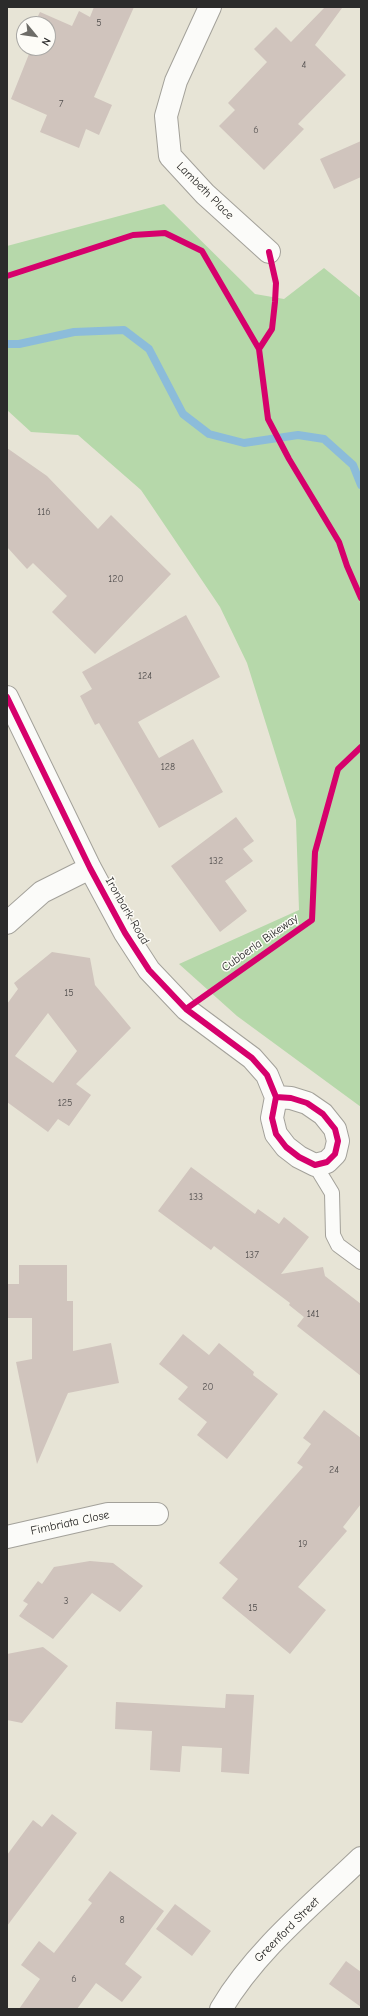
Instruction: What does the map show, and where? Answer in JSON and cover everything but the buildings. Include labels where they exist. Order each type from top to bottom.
[{"type":"street","name":"Lambeth Place","points":[[210,7],[176,81],[166,116],[170,156],[205,194],[269,252]]},
{"type":"street","name":"Ironbark Road","points":[[7,697],[90,868],[125,932],[149,970],[186,1009],[252,1058],[267,1075],[276,1097]]},
{"type":"street","points":[[7,923],[42,892],[90,868]]},
{"type":"street","points":[[276,1097],[291,1098],[307,1103],[323,1114],[335,1129],[338,1141],[335,1154],[327,1162],[315,1164],[299,1157],[286,1147],[276,1134],[272,1118],[276,1097]]},
{"type":"street","name":"Fimbriata Close","points":[[7,1536],[108,1514],[157,1514]]},
{"type":"street","name":"Greenford Street","points":[[221,2009],[231,1993],[261,1954],[361,1858]]},
{"type":"lane","points":[[315,1164],[332,1193],[333,1235],[338,1245],[361,1262]]},
{"type":"green space","points":[[164,204],[255,294],[284,299],[324,268],[361,298],[361,1107],[237,1016],[179,964],[299,910],[296,820],[247,663],[220,607],[141,490],[78,435],[31,432],[7,410],[7,246]]},
{"type":"waterway","points":[[7,344],[19,344],[74,332],[124,330],[149,349],[183,414],[209,434],[244,443],[298,435],[324,439],[353,465],[361,485]]},
{"type":"cycle path","points":[[7,276],[133,235],[165,233],[202,251],[259,349]]},
{"type":"cycle path","points":[[269,252],[276,283],[275,302],[272,329],[259,349],[268,419],[289,459],[339,542],[347,566],[361,598]]},
{"type":"cycle path","points":[[7,697],[90,868],[125,933],[149,970],[186,1009],[252,1058],[267,1075],[276,1097],[272,1118],[276,1134],[286,1147],[299,1157],[315,1165],[327,1162],[335,1154],[338,1141],[335,1129],[323,1114],[307,1103],[291,1098],[276,1097]]},
{"type":"cycle path","name":"Cubberla Bikeway","points":[[186,1009],[312,920],[315,852],[338,769],[361,747]]}]
